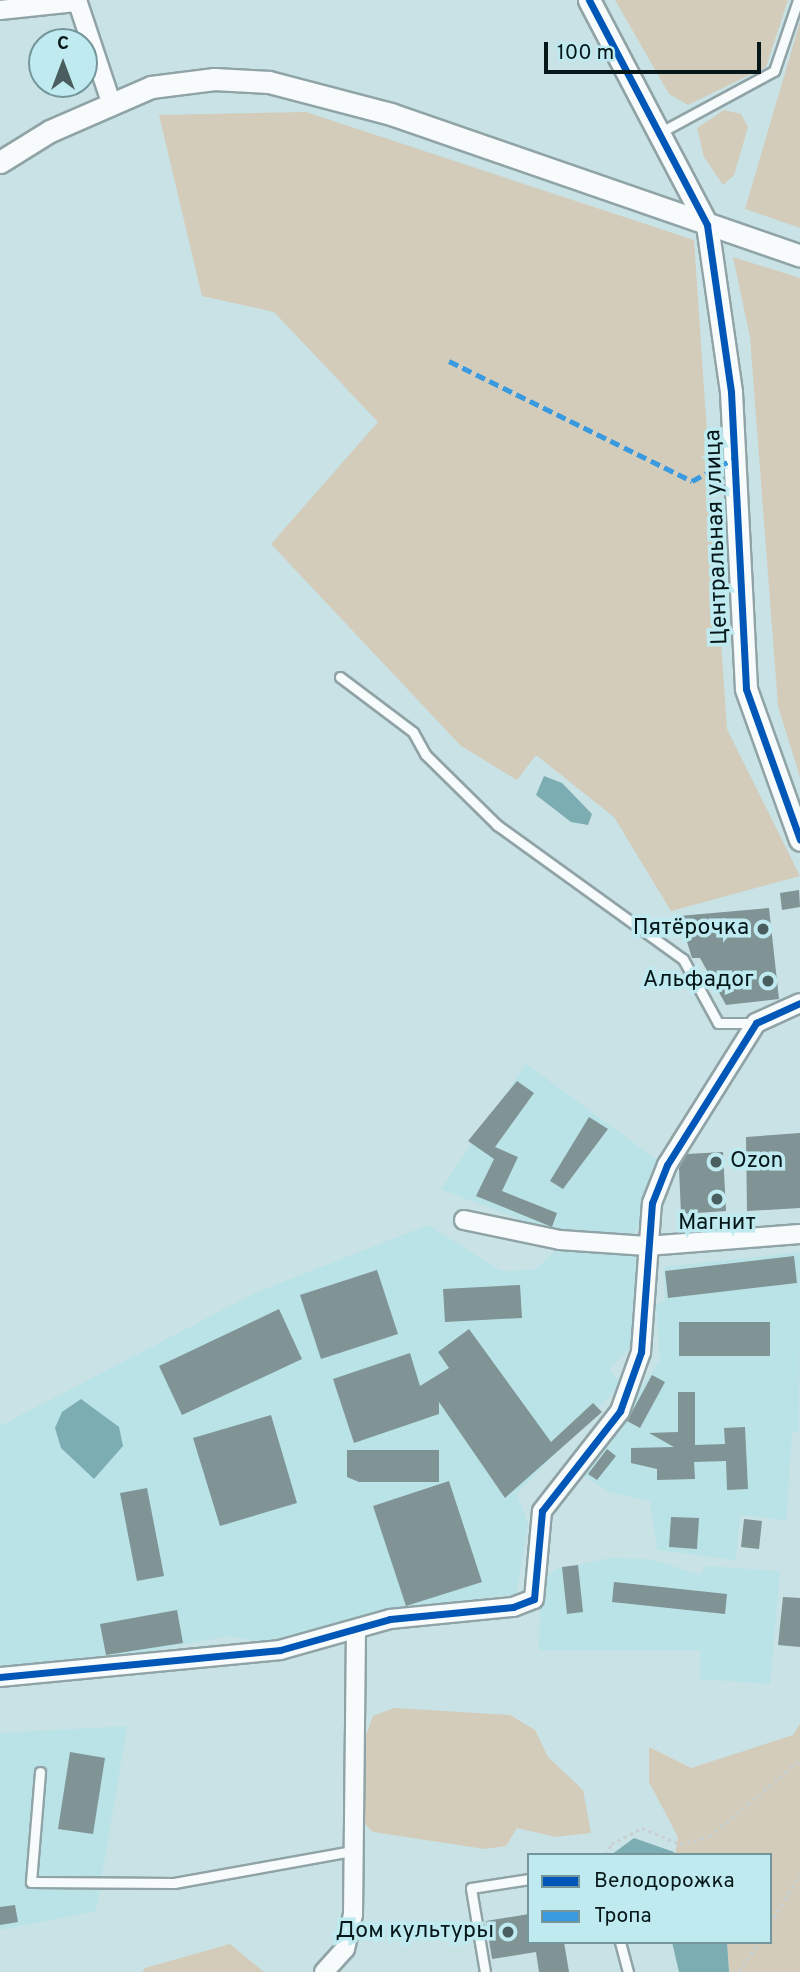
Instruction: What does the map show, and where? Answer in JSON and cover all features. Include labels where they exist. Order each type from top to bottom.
[{"type":"street","name":"Центральная улица","points":[[589,0],[661,132],[707,225],[731,392],[746,689],[800,840]]},
{"type":"street","points":[[0,10],[77,1],[111,102]]},
{"type":"street","points":[[0,162],[111,102],[151,87],[214,79],[325,93],[800,256]]},
{"type":"street","points":[[0,1677],[280,1650],[390,1619],[513,1607],[534,1599],[542,1511],[620,1411],[641,1352],[644,1246],[652,1203],[667,1165],[756,1023],[800,1003]]},
{"type":"street","points":[[464,1220],[560,1241],[644,1246],[800,1234]]},
{"type":"street","points":[[324,1972],[348,1937],[356,1630]]},
{"type":"lane","points":[[661,132],[774,71],[798,0]]},
{"type":"lane","points":[[340,677],[413,732],[426,755],[497,825],[683,959],[718,1023],[756,1023]]},
{"type":"lane","points":[[40,1772],[31,1882],[174,1883],[351,1851]]},
{"type":"lane","points":[[485,1972],[471,1888],[527,1879]]},
{"type":"lane","points":[[621,1944],[628,1972]]},
{"type":"path","points":[[607,1853],[611,1844],[642,1828],[680,1844],[710,1836],[800,1760]]},
{"type":"path","points":[[772,1921],[800,1874]]},
{"type":"path","points":[[739,1972],[757,1944]]},
{"type":"shaded area","points":[[615,0],[788,0],[766,67],[688,105],[669,94]]},
{"type":"shaded area","points":[[800,22],[800,228],[745,209]]},
{"type":"shaded area","points":[[724,110],[741,114],[748,127],[734,175],[723,185],[704,157],[697,128]]},
{"type":"shaded area","points":[[306,112],[694,240],[727,729],[800,876],[671,911],[614,817],[536,755],[517,780],[461,746],[271,544],[378,422],[274,312],[202,296],[159,115]]},
{"type":"shaded area","points":[[733,257],[800,278],[800,777],[778,706],[750,337]]},
{"type":"shaded area","points":[[544,776],[562,783],[592,814],[588,825],[571,822],[536,795]]},
{"type":"shaded area","points":[[526,1064],[663,1164],[633,1238],[555,1233],[441,1189]]},
{"type":"shaded area","points":[[428,1225],[501,1271],[534,1270],[557,1250],[637,1254],[632,1346],[609,1369],[621,1384],[517,1494],[528,1524],[516,1594],[382,1611],[262,1642],[229,1636],[103,1660],[0,1667],[0,1426],[255,1293]]},
{"type":"shaded area","points":[[800,1252],[799,1430],[792,1434],[786,1520],[740,1515],[736,1560],[657,1550],[650,1501],[609,1492],[581,1475],[660,1360],[656,1305],[665,1301],[664,1267]]},
{"type":"shaded area","points":[[81,1399],[119,1427],[123,1446],[94,1479],[61,1448],[55,1428],[62,1412]]},
{"type":"shaded area","points":[[610,1558],[650,1559],[700,1575],[707,1566],[780,1571],[770,1684],[700,1679],[701,1650],[539,1650],[541,1580],[557,1569]]},
{"type":"shaded area","points":[[394,1708],[510,1715],[535,1730],[548,1757],[583,1790],[591,1833],[556,1837],[517,1828],[506,1846],[485,1849],[373,1832],[363,1822],[365,1738],[373,1716]]},
{"type":"shaded area","points":[[800,1724],[800,1972],[729,1972],[727,1944],[772,1944],[772,1853],[675,1853],[678,1837],[649,1782],[649,1747],[691,1768],[793,1735]]},
{"type":"shaded area","points":[[127,1726],[96,1911],[0,1930],[0,1733]]},
{"type":"shaded area","points":[[634,1838],[674,1853],[614,1853]]},
{"type":"shaded area","points":[[230,1944],[264,1972],[142,1972],[145,1968]]},
{"type":"shaded area","points":[[672,1944],[727,1944],[729,1972],[679,1972]]},
{"type":"building","points":[[799,890],[800,907],[782,910],[780,893]]},
{"type":"building","points":[[769,908],[779,999],[726,1005],[700,958],[692,958],[679,916]]},
{"type":"building","points":[[517,1081],[534,1093],[495,1147],[518,1157],[502,1191],[557,1213],[552,1227],[476,1196],[494,1159],[468,1141]]},
{"type":"building","points":[[589,1117],[608,1129],[563,1189],[550,1181]]},
{"type":"building","points":[[800,1133],[800,1208],[747,1211],[746,1137]]},
{"type":"building","points":[[723,1152],[726,1211],[681,1214],[679,1168],[687,1154]]},
{"type":"building","points":[[794,1256],[797,1283],[668,1298],[665,1271]]},
{"type":"building","points":[[377,1270],[398,1334],[321,1359],[300,1295]]},
{"type":"building","points":[[520,1285],[522,1318],[445,1322],[443,1289]]},
{"type":"building","points":[[279,1309],[302,1359],[182,1415],[159,1366]]},
{"type":"building","points":[[679,1322],[770,1322],[770,1356],[679,1356]]},
{"type":"building","points":[[469,1329],[551,1442],[593,1403],[602,1412],[505,1498],[439,1402],[439,1414],[354,1443],[333,1379],[410,1353],[420,1386],[449,1368],[438,1352]]},
{"type":"building","points":[[652,1375],[665,1382],[640,1428],[627,1421]]},
{"type":"building","points":[[678,1392],[695,1392],[695,1445],[725,1444],[724,1428],[745,1427],[748,1489],[727,1490],[726,1461],[694,1462],[695,1479],[657,1480],[657,1469],[631,1463],[631,1448],[674,1447],[649,1433],[678,1432]]},
{"type":"building","points":[[271,1415],[297,1503],[220,1526],[193,1438]]},
{"type":"building","points":[[607,1449],[616,1456],[597,1480],[588,1474]]},
{"type":"building","points":[[347,1450],[439,1450],[439,1482],[359,1482],[347,1477]]},
{"type":"building","points":[[449,1481],[482,1582],[406,1606],[373,1506]]},
{"type":"building","points":[[147,1488],[164,1576],[137,1581],[120,1493]]},
{"type":"building","points":[[671,1517],[699,1518],[697,1549],[669,1547]]},
{"type":"building","points":[[744,1519],[762,1521],[759,1549],[741,1547]]},
{"type":"building","points":[[578,1565],[583,1612],[567,1614],[562,1567]]},
{"type":"building","points":[[614,1582],[727,1594],[725,1614],[612,1602]]},
{"type":"building","points":[[783,1597],[800,1598],[800,1647],[778,1645]]},
{"type":"building","points":[[177,1610],[183,1643],[106,1655],[100,1624]]},
{"type":"building","points":[[70,1752],[105,1758],[93,1834],[58,1829]]},
{"type":"building","points":[[15,1905],[18,1922],[0,1925],[0,1907]]},
{"type":"building","name":"Дом культуры","points":[[527,1914],[527,1944],[564,1944],[569,1972],[539,1972],[536,1952],[492,1959],[486,1921]]},
{"type":"marked path","points":[[449,361],[692,481],[735,458]]},
{"type":"cycle path","points":[[589,0],[707,225],[731,392],[746,689],[800,840]]},
{"type":"cycle path","points":[[0,1677],[280,1650],[390,1619],[513,1607],[534,1599],[542,1511],[620,1411],[641,1352],[652,1203],[667,1165],[756,1023],[800,1003]]},
{"type":"place","name":"Пятёрочка","points":[[763,929]]},
{"type":"place","name":"Альфадог","points":[[768,981]]},
{"type":"place","name":"Ozon","points":[[716,1162]]},
{"type":"place","name":"Магнит","points":[[717,1199]]},
{"type":"place","name":"Дом культуры","points":[[508,1932]]}]
